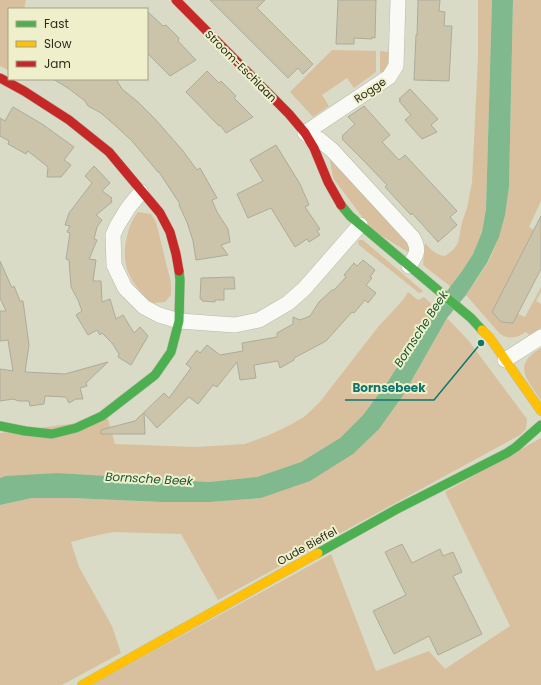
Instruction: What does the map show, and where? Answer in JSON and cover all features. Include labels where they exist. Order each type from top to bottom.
[{"type":"street","name":"Stroom-Eschlaan","points":[[176,0],[289,114],[305,133],[314,148],[328,182],[341,205],[360,226],[438,289],[460,308],[490,338],[541,411]]},
{"type":"street","name":"Rogge","points":[[305,133],[389,77],[393,72],[396,66],[398,0]]},
{"type":"street","points":[[0,78],[24,91],[68,120],[108,152],[160,213],[170,232],[180,280],[178,321],[171,352],[155,375],[102,416],[76,428],[52,434],[0,426]]},
{"type":"street","name":"Stroom-Eschlaan","points":[[305,133],[320,140],[332,150],[414,238],[417,245],[416,255],[409,266]]},
{"type":"street","points":[[142,192],[128,208],[117,226],[114,235],[114,265],[126,288],[144,307],[159,316],[178,321],[235,325],[259,320],[288,303],[304,289],[360,226]]},
{"type":"street","points":[[505,360],[541,337]]},
{"type":"street","name":"Oude Bieffel","points":[[82,685],[397,509],[506,454],[541,425]]},
{"type":"shaded area","points":[[0,0],[26,0],[24,8],[8,8],[8,70],[0,66]]},
{"type":"shaded area","points":[[478,0],[492,0],[486,209],[482,232],[473,254],[451,287],[423,265],[425,243],[439,255],[445,256],[453,250],[458,243],[462,222],[467,208],[472,182],[478,57]]},
{"type":"shaded area","points":[[513,0],[541,0],[541,201],[529,227],[534,230],[492,312],[498,315],[497,318],[503,322],[506,322],[507,320],[513,323],[518,314],[525,317],[541,287],[541,292],[536,301],[541,304],[541,328],[529,335],[526,332],[520,336],[510,338],[500,334],[466,295],[492,255],[504,216],[509,187]]},
{"type":"shaded area","points":[[332,50],[376,51],[376,72],[354,88],[347,78],[322,95],[329,106],[313,117],[290,92]]},
{"type":"shaded area","points":[[380,51],[389,52],[391,56],[385,70],[381,73],[380,71]]},
{"type":"shaded area","points":[[328,149],[409,242],[411,254],[372,230],[333,178]]},
{"type":"shaded area","points":[[138,212],[151,214],[156,222],[171,283],[171,295],[165,302],[151,303],[133,282],[127,267],[125,259],[126,241],[130,226]]},
{"type":"shaded area","points":[[363,240],[423,292],[419,293],[359,245],[358,241]]},
{"type":"shaded area","points":[[408,292],[418,300],[424,297],[435,307],[387,383],[363,415],[340,438],[301,462],[257,477],[209,482],[58,473],[0,478],[0,433],[108,419],[115,444],[195,447],[245,444],[269,435],[304,417],[319,403],[378,327],[403,300]]},
{"type":"shaded area","points":[[447,318],[468,340],[527,419],[526,429],[520,435],[218,600],[181,534],[113,532],[71,542],[79,567],[112,626],[121,653],[62,685],[0,685],[0,505],[32,498],[210,502],[261,498],[404,394]]},
{"type":"shaded area","points":[[541,348],[541,401],[524,373],[524,367],[526,361]]},
{"type":"shaded area","points":[[541,438],[541,685],[92,685],[331,554],[376,671],[429,651],[445,669],[510,626],[445,492]]},
{"type":"water","name":"Bornsche Beek","points":[[492,0],[513,0],[509,187],[505,215],[499,237],[487,263],[466,295],[447,318],[404,394],[379,429],[353,454],[310,481],[261,498],[210,502],[162,502],[32,498],[0,505],[0,478],[6,476],[58,473],[209,482],[257,477],[301,462],[340,438],[363,415],[387,383],[435,307],[462,271],[473,254],[482,232],[486,209]]},
{"type":"building","points":[[210,0],[265,0],[257,8],[313,64],[303,74],[298,68],[288,78]]},
{"type":"building","points":[[338,0],[376,0],[375,38],[354,38],[354,44],[336,44]]},
{"type":"building","points":[[418,0],[440,0],[439,11],[445,12],[444,26],[452,26],[449,81],[414,80]]},
{"type":"building","points":[[148,12],[163,26],[166,25],[179,38],[178,41],[196,60],[170,76],[148,54]]},
{"type":"building","points":[[207,71],[219,83],[221,81],[236,96],[234,98],[253,117],[226,133],[220,125],[219,126],[186,92]]},
{"type":"building","points":[[55,80],[117,80],[122,89],[156,120],[183,151],[197,170],[200,168],[217,198],[212,200],[217,212],[228,229],[230,242],[221,245],[228,255],[196,260],[193,241],[187,222],[179,205],[180,204],[159,172],[132,141],[117,127],[101,113],[88,106],[85,101]]},
{"type":"building","points":[[410,89],[438,119],[431,125],[437,132],[422,139],[405,120],[411,115],[399,101],[401,100],[399,99]]},
{"type":"building","points":[[364,106],[390,135],[382,142],[399,160],[405,155],[457,211],[450,217],[457,225],[438,242],[412,213],[411,215],[385,187],[387,185],[342,139],[342,136],[355,124],[348,117]]},
{"type":"building","points":[[13,107],[42,124],[74,147],[64,160],[71,165],[61,177],[47,177],[48,167],[28,151],[26,154],[8,144],[9,141],[0,136],[0,118],[5,121]]},
{"type":"building","points":[[276,145],[300,184],[309,205],[305,207],[320,229],[317,231],[320,235],[309,242],[307,239],[295,247],[271,208],[248,218],[237,194],[263,181],[250,160]]},
{"type":"building","points":[[94,166],[110,183],[102,191],[112,198],[112,202],[96,215],[102,220],[97,227],[94,239],[97,240],[89,259],[96,260],[93,281],[101,281],[102,302],[110,299],[116,319],[123,315],[134,333],[140,327],[148,336],[131,365],[118,357],[119,354],[112,343],[102,333],[100,335],[97,330],[88,335],[76,315],[82,311],[71,287],[69,260],[66,259],[70,233],[67,232],[70,226],[65,225],[69,213],[92,183],[85,176]]},
{"type":"building","points":[[541,216],[541,269],[513,323],[501,322],[492,312]]},
{"type":"building","points":[[363,260],[375,270],[370,277],[372,278],[366,285],[376,293],[368,303],[365,300],[354,313],[352,312],[326,341],[294,358],[294,360],[280,368],[278,361],[254,365],[256,378],[240,380],[237,362],[217,387],[213,385],[198,404],[189,397],[157,428],[144,413],[145,434],[101,434],[101,430],[135,421],[164,393],[169,398],[191,368],[186,364],[197,350],[200,353],[207,345],[220,355],[243,351],[242,343],[277,337],[277,333],[293,324],[293,317],[300,320],[310,316],[319,302],[332,290],[334,290],[346,277],[344,275],[354,263],[357,266]]},
{"type":"building","points":[[0,261],[12,288],[14,286],[20,301],[23,301],[29,345],[25,372],[65,374],[108,362],[86,383],[87,386],[80,388],[83,399],[76,399],[69,403],[66,397],[45,396],[44,404],[30,406],[29,401],[19,401],[13,399],[0,401],[0,369],[13,371],[8,340],[0,341],[0,311],[6,311],[0,298]]},
{"type":"building","points":[[234,277],[235,289],[224,289],[224,300],[215,300],[215,302],[202,301],[202,299],[200,299],[201,278]]},
{"type":"building","points":[[402,544],[412,563],[440,549],[443,556],[453,552],[462,572],[453,576],[482,634],[438,655],[429,636],[394,654],[373,611],[406,595],[385,552]]},
{"type":"traffic: fast","points":[[341,205],[350,216],[471,318],[482,330]]},
{"type":"traffic: fast","points":[[0,426],[52,434],[76,428],[102,416],[155,375],[171,352],[179,321],[179,271]]},
{"type":"traffic: fast","points":[[318,553],[397,509],[507,453],[541,425]]},
{"type":"traffic: slow","points":[[482,330],[490,338],[541,411]]},
{"type":"traffic: slow","points":[[82,685],[318,553]]},
{"type":"traffic: jam","points":[[176,0],[289,114],[305,133],[314,148],[328,182],[341,205]]},
{"type":"traffic: jam","points":[[0,78],[24,91],[69,120],[109,152],[160,213],[170,232],[179,271]]},
{"type":"place","name":"Bornsebeek","points":[[481,343]]}]
